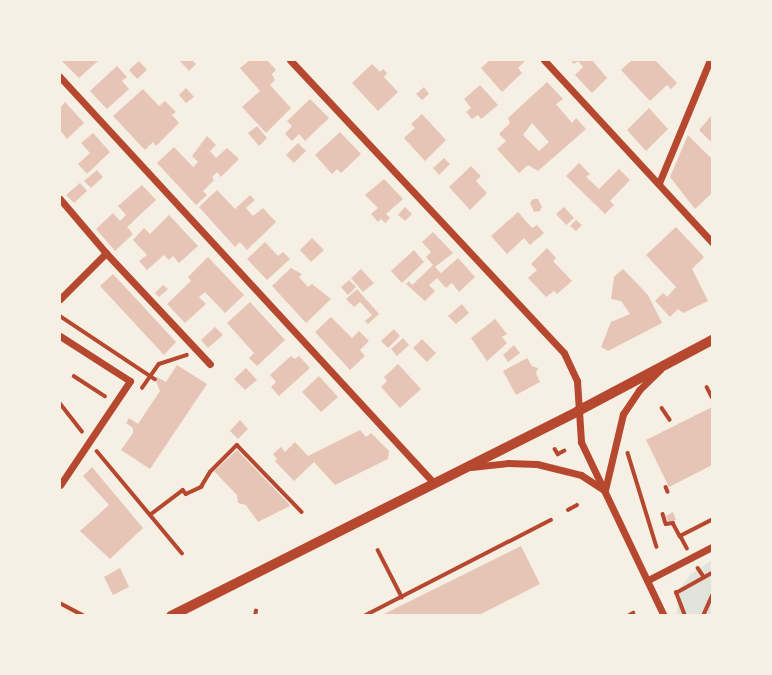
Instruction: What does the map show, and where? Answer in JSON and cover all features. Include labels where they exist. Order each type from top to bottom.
[{"type":"street","points":[[290,60],[564,353],[577,381],[581,442],[664,615]]},
{"type":"street","points":[[544,60],[712,242]]},
{"type":"street","points":[[659,183],[710,60]]},
{"type":"street","points":[[60,77],[433,482]]},
{"type":"street","points":[[60,199],[106,253],[210,364]]},
{"type":"street","points":[[60,299],[106,253]]},
{"type":"street","points":[[60,335],[130,381],[60,485]]},
{"type":"street","points":[[171,615],[578,411],[712,340]]},
{"type":"street","points":[[604,490],[623,414],[639,390],[667,363]]},
{"type":"street","points":[[464,468],[508,463],[537,464],[581,475],[604,490]]},
{"type":"street","points":[[648,580],[712,547]]},
{"type":"path","points":[[60,316],[153,378]]},
{"type":"path","points":[[138,394],[153,378],[159,363],[199,352]]},
{"type":"path","points":[[74,376],[115,404]]},
{"type":"path","points":[[707,387],[712,397]]},
{"type":"path","points":[[60,403],[89,442],[182,553]]},
{"type":"path","points":[[662,408],[670,419]]},
{"type":"path","points":[[99,453],[105,445]]},
{"type":"path","points":[[150,515],[183,490],[186,494],[201,487],[210,472],[237,445],[302,512]]},
{"type":"path","points":[[555,449],[558,454],[564,451]]},
{"type":"path","points":[[627,449],[657,547]]},
{"type":"path","points":[[568,510],[577,505]]},
{"type":"path","points":[[663,514],[666,524],[673,523],[680,536]]},
{"type":"path","points":[[364,615],[551,520]]},
{"type":"path","points":[[378,550],[402,597]]},
{"type":"path","points":[[685,615],[676,593],[712,573]]},
{"type":"path","points":[[703,615],[712,596]]},
{"type":"path","points":[[60,603],[84,615]]},
{"type":"path","points":[[628,615],[633,613]]},
{"type":"shaded area","points":[[712,560],[712,615],[676,616],[681,587],[691,574]]},
{"type":"building","points":[[61,60],[99,60],[79,78]]},
{"type":"building","points":[[179,60],[192,60],[196,64],[189,71]]},
{"type":"building","points":[[250,60],[267,60],[276,70],[272,74],[275,80],[270,85],[291,108],[266,133],[242,107],[260,91],[240,68]]},
{"type":"building","points":[[490,60],[526,60],[518,68],[522,73],[502,92],[481,68]]},
{"type":"building","points":[[570,60],[592,60],[607,78],[592,93],[575,75],[583,67],[578,61],[574,64]]},
{"type":"building","points":[[632,60],[655,60],[677,83],[671,89],[667,85],[650,101],[621,70]]},
{"type":"building","points":[[139,61],[147,70],[137,79],[129,70]]},
{"type":"building","points":[[372,64],[380,72],[383,69],[387,73],[384,77],[398,92],[378,111],[352,83]]},
{"type":"building","points":[[117,66],[127,77],[122,81],[129,89],[107,109],[90,91]]},
{"type":"building","points":[[547,82],[563,99],[556,104],[572,123],[576,118],[586,129],[538,171],[528,165],[519,173],[497,149],[506,141],[499,134],[510,123],[508,118]],"holes":[[[532,123],[549,142],[539,151],[523,135]]]},
{"type":"building","points":[[480,85],[498,105],[481,119],[478,115],[472,119],[466,112],[471,108],[464,99]]},
{"type":"building","points":[[424,87],[429,94],[422,100],[416,94]]},
{"type":"building","points":[[186,88],[194,97],[186,103],[179,95]]},
{"type":"building","points":[[143,89],[159,106],[165,101],[176,112],[172,115],[179,123],[156,146],[153,142],[145,150],[113,116]]},
{"type":"building","points":[[310,99],[329,118],[305,141],[299,134],[292,141],[285,134],[292,126],[287,121]]},
{"type":"building","points":[[65,102],[84,123],[67,139],[60,130],[60,108]]},
{"type":"building","points":[[649,108],[668,129],[646,151],[627,130]]},
{"type":"building","points":[[422,114],[446,140],[425,161],[404,138],[415,128],[411,124]]},
{"type":"building","points":[[712,115],[712,143],[699,130]]},
{"type":"building","points":[[257,126],[267,138],[259,146],[248,133]]},
{"type":"building","points":[[340,132],[361,154],[341,173],[337,169],[332,174],[315,155]]},
{"type":"building","points":[[93,133],[110,152],[87,174],[78,164],[90,153],[81,143]]},
{"type":"building","points":[[688,135],[712,159],[712,193],[695,209],[670,177]]},
{"type":"building","points":[[207,136],[216,145],[210,151],[216,158],[227,148],[239,159],[221,177],[217,172],[212,177],[214,180],[203,191],[207,195],[196,205],[157,163],[174,147],[193,167],[198,162],[192,156]]},
{"type":"building","points":[[298,143],[306,151],[294,163],[286,155]]},
{"type":"building","points":[[444,158],[450,164],[439,175],[433,168]]},
{"type":"building","points":[[579,163],[590,174],[586,177],[599,189],[619,169],[630,180],[610,201],[614,205],[605,214],[566,176]]},
{"type":"building","points":[[471,166],[481,176],[476,181],[487,193],[470,210],[449,187]]},
{"type":"building","points":[[97,170],[103,177],[91,188],[84,181]]},
{"type":"building","points":[[384,179],[403,199],[386,214],[390,218],[385,223],[381,219],[378,222],[371,214],[378,208],[365,195]]},
{"type":"building","points":[[80,183],[87,191],[74,203],[66,195]]},
{"type":"building","points":[[142,185],[156,200],[127,227],[133,234],[115,251],[96,229],[113,213],[120,221],[126,215],[118,206]]},
{"type":"building","points":[[217,190],[235,209],[250,195],[255,200],[246,208],[253,216],[263,208],[276,222],[247,250],[240,242],[235,247],[199,207]]},
{"type":"building","points":[[533,199],[538,199],[542,207],[540,211],[534,212],[530,203]]},
{"type":"building","points":[[405,207],[412,214],[405,221],[398,215]]},
{"type":"building","points":[[564,207],[574,218],[566,225],[556,214]]},
{"type":"building","points":[[518,212],[532,228],[537,225],[544,233],[530,245],[524,238],[507,254],[491,236]]},
{"type":"building","points":[[169,215],[198,246],[179,263],[173,256],[169,260],[164,255],[147,270],[139,261],[147,255],[133,240],[144,228],[150,234]]},
{"type":"building","points":[[576,220],[582,225],[576,231],[570,226]]},
{"type":"building","points":[[676,227],[704,257],[692,269],[708,301],[683,313],[678,309],[670,317],[655,301],[663,293],[667,297],[676,287],[646,255]]},
{"type":"building","points":[[433,232],[453,253],[435,267],[441,273],[458,258],[475,277],[459,292],[452,283],[446,288],[437,278],[429,285],[435,291],[425,301],[406,284],[409,281],[412,285],[433,265],[426,257],[431,252],[422,242]]},
{"type":"building","points":[[312,238],[324,250],[311,262],[300,250]]},
{"type":"building","points":[[265,242],[278,256],[283,252],[290,259],[267,280],[247,259]]},
{"type":"building","points":[[547,248],[556,258],[553,261],[572,281],[557,294],[554,291],[546,297],[528,278],[537,270],[531,264]]},
{"type":"building","points":[[414,250],[424,262],[402,283],[391,271]]},
{"type":"building","points":[[208,257],[244,295],[225,313],[205,292],[199,297],[206,304],[185,323],[167,304],[191,281],[188,277]]},
{"type":"building","points":[[291,268],[302,274],[299,277],[308,287],[312,284],[331,299],[306,323],[272,286]]},
{"type":"building","points":[[361,269],[374,283],[363,292],[351,278]]},
{"type":"building","points":[[623,269],[648,295],[662,323],[608,351],[601,347],[611,322],[630,314],[621,301],[611,299],[614,277]]},
{"type":"building","points":[[113,274],[176,342],[164,355],[100,286]]},
{"type":"building","points":[[349,280],[356,287],[348,295],[341,287]]},
{"type":"building","points":[[163,285],[168,289],[159,297],[155,293]]},
{"type":"building","points":[[357,289],[379,314],[368,324],[365,321],[372,315],[360,302],[354,307],[346,299]]},
{"type":"building","points":[[250,302],[285,340],[257,366],[249,358],[254,353],[227,323]]},
{"type":"building","points":[[462,304],[469,313],[456,324],[448,316]]},
{"type":"building","points":[[331,317],[352,338],[359,331],[369,341],[360,350],[365,356],[350,370],[315,332]]},
{"type":"building","points":[[495,319],[507,334],[502,337],[507,343],[487,361],[471,338]]},
{"type":"building","points":[[215,327],[223,335],[208,348],[201,340]]},
{"type":"building","points":[[394,329],[400,336],[388,348],[381,341]]},
{"type":"building","points":[[403,338],[409,345],[397,356],[391,349]]},
{"type":"building","points":[[422,339],[436,353],[427,362],[413,348]]},
{"type":"building","points":[[514,345],[520,353],[508,362],[503,355]]},
{"type":"building","points":[[291,356],[295,359],[299,356],[310,368],[279,396],[271,387],[276,382],[270,375]]},
{"type":"building","points":[[527,358],[532,366],[538,368],[536,373],[540,382],[516,395],[503,371]]},
{"type":"building","points":[[398,364],[421,389],[400,408],[381,387],[387,381],[384,377]]},
{"type":"building","points":[[177,365],[207,384],[150,469],[121,450],[133,433],[133,428],[126,423],[129,418],[138,424],[160,391],[155,379],[157,377],[166,382]]},
{"type":"building","points":[[246,368],[257,380],[245,390],[234,379]]},
{"type":"building","points":[[319,376],[338,397],[321,412],[302,392]]},
{"type":"building","points":[[712,407],[712,465],[669,487],[646,440]]},
{"type":"building","points":[[240,420],[248,429],[238,439],[230,431]]},
{"type":"building","points":[[360,430],[366,437],[371,433],[389,451],[388,459],[335,485],[314,462],[294,481],[275,461],[277,459],[273,454],[281,447],[285,452],[295,442],[308,456]]},
{"type":"building","points":[[237,450],[290,506],[258,522],[246,505],[238,503],[237,495],[214,471]]},
{"type":"building","points":[[92,467],[143,528],[110,559],[80,531],[109,505],[83,476]]},
{"type":"building","points":[[673,512],[676,520],[669,523],[666,516]]},
{"type":"building","points":[[521,546],[540,584],[477,616],[380,616]]},
{"type":"building","points":[[120,568],[129,587],[113,595],[104,577]]}]
